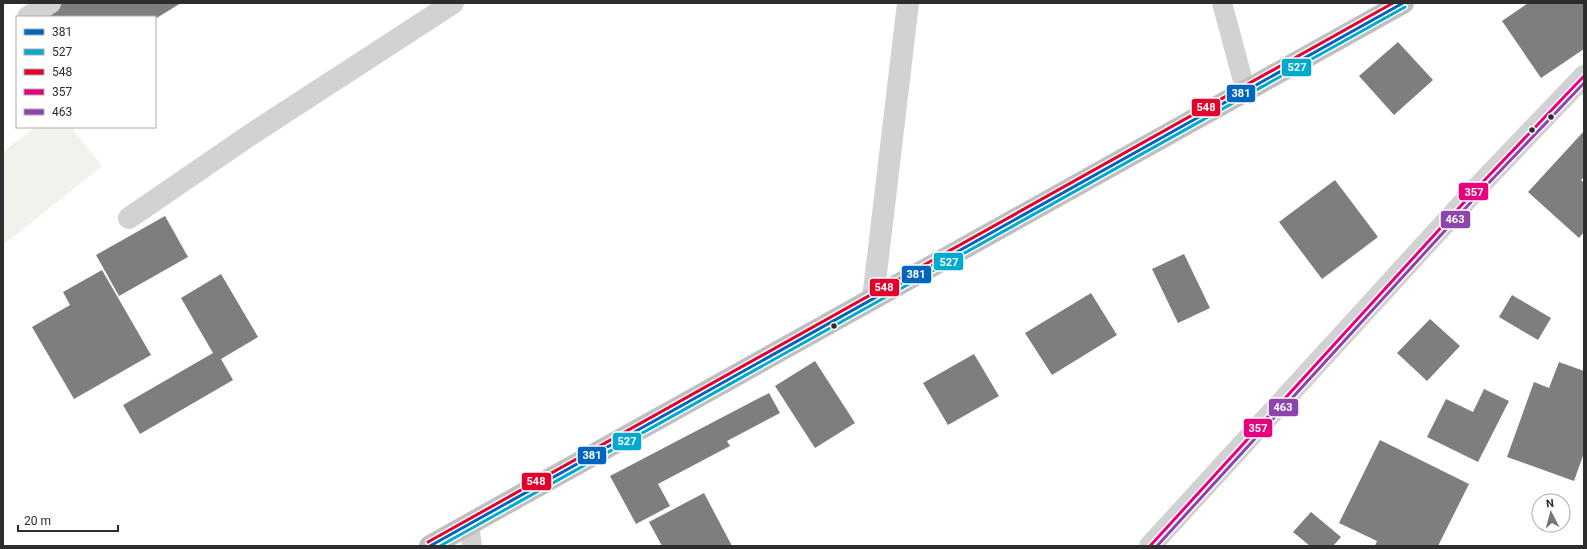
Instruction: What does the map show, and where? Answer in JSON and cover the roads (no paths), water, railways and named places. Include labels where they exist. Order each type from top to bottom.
[{"type":"highway","points":[[430,546],[1246,92],[1403,3]]},
{"type":"street","points":[[30,16],[50,3]]},
{"type":"street","points":[[129,218],[250,135],[453,3]]},
{"type":"street","points":[[873,299],[908,3]]},
{"type":"street","points":[[1150,546],[1479,186],[1584,76]]},
{"type":"lane","points":[[1222,3],[1246,92]]},
{"type":"lane","points":[[469,524],[472,546]]}]
